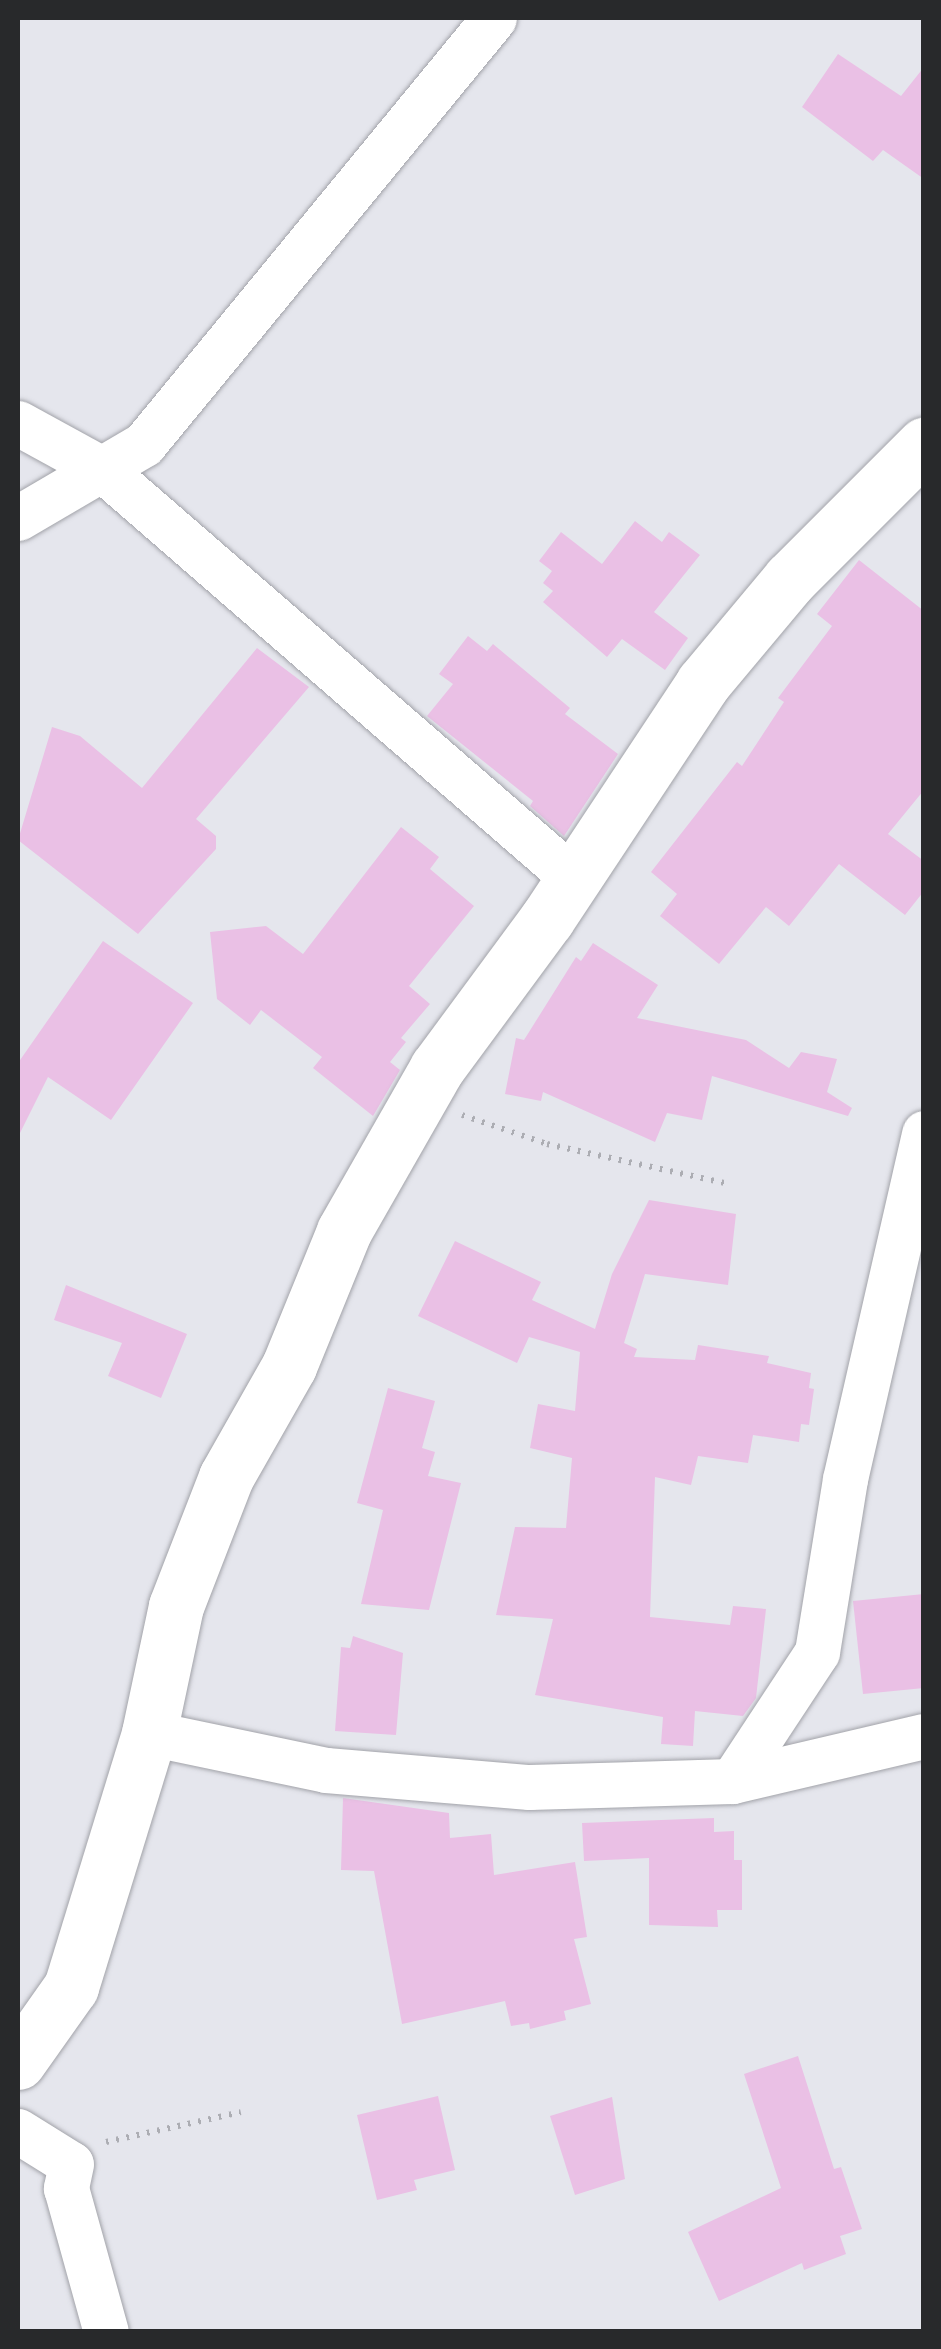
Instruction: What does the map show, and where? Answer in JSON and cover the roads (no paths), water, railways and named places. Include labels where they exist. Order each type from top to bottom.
[{"type":"main road","points":[[18,2062],[71,1987],[150,1732],[176,1606],[226,1477],[290,1366],[344,1231],[419,1100],[703,683],[790,579],[924,445]]},
{"type":"street","points":[[18,518],[144,444],[494,18]]},
{"type":"street","points":[[18,423],[102,468],[573,878]]},
{"type":"street","points":[[732,1781],[817,1652],[845,1479],[924,1133]]},
{"type":"street","points":[[150,1732],[345,1772],[529,1787],[732,1781],[924,1736]]},
{"type":"street","points":[[18,2131],[71,2164],[66,2188],[106,2332]]}]
